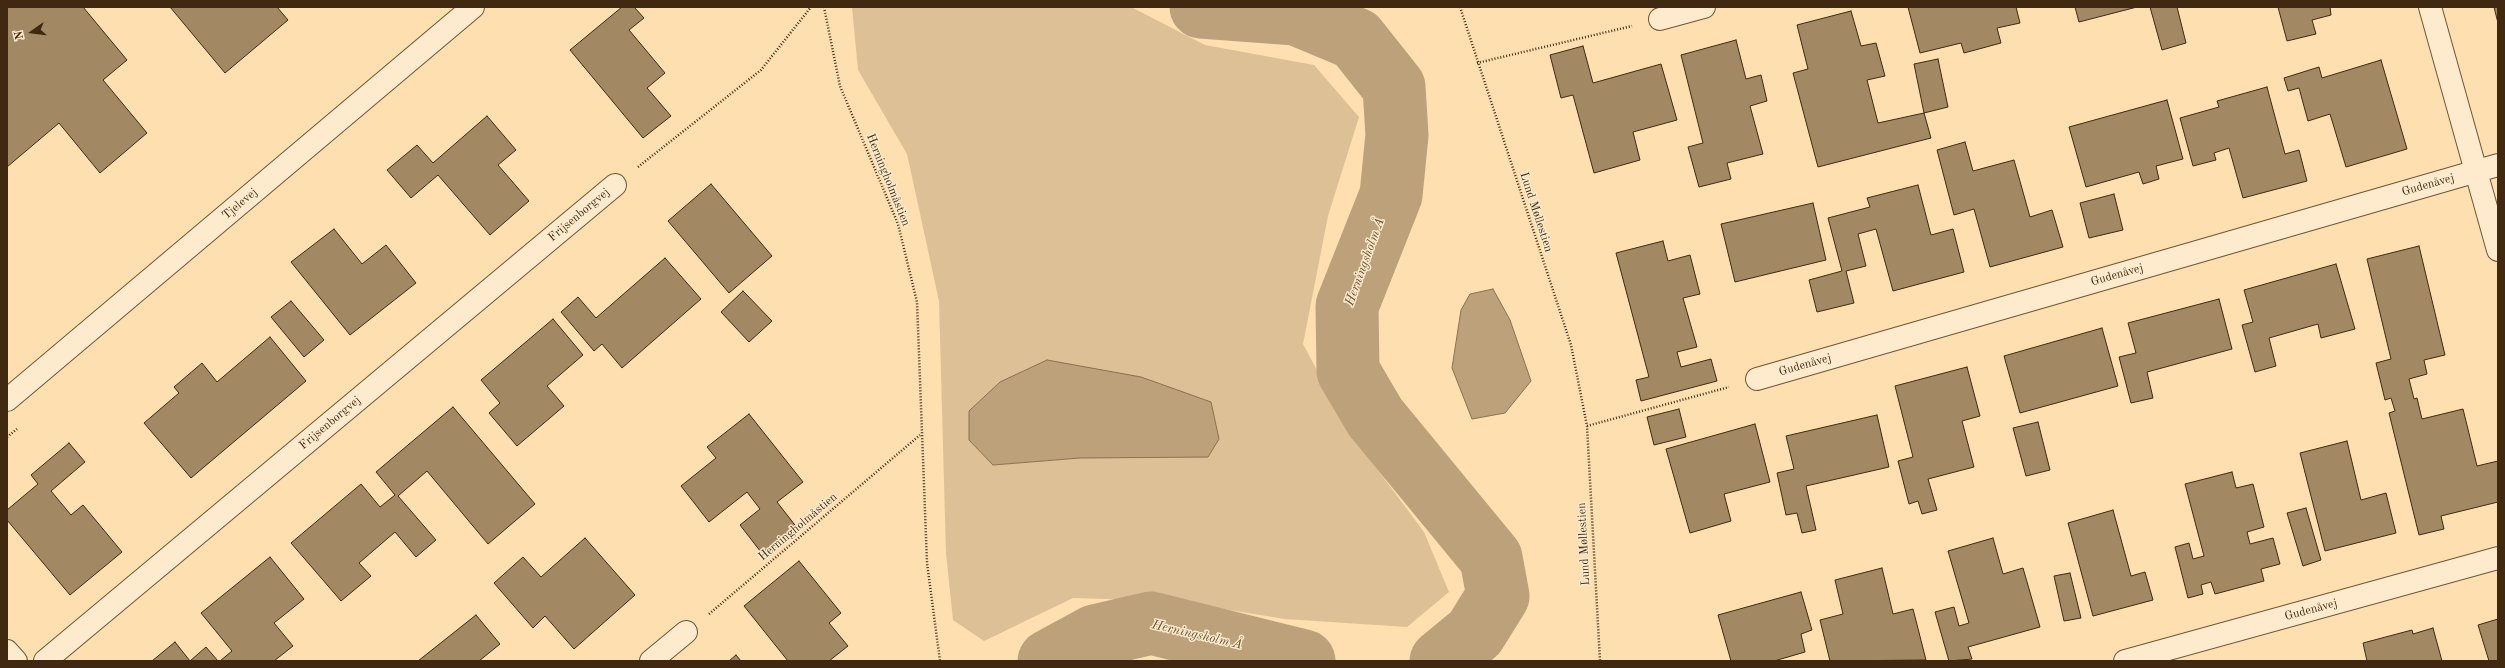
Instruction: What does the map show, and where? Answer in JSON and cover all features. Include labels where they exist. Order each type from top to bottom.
[{"type":"street","name":"Tjelevej","points":[[7,400],[473,7]]},
{"type":"street","points":[[1660,19],[1704,7]]},
{"type":"street","points":[[2430,7],[2498,250]]},
{"type":"street","name":"Gudenåvej","points":[[1757,379],[2498,165]]},
{"type":"street","name":"Frijsenborgvej","points":[[45,661],[615,185]]},
{"type":"street","name":"Gudenåvej","points":[[2125,661],[2498,558]]},
{"type":"street","points":[[651,661],[686,632]]},
{"type":"street","points":[[7,651],[16,661]]},
{"type":"path","points":[[615,185],[761,70],[811,7]]},
{"type":"path","name":"Herningholmåstien","points":[[824,7],[840,86],[898,224],[917,302],[927,563],[940,661]]},
{"type":"path","name":"Lund Møllestien","points":[[1460,7],[1570,345],[1587,426],[1600,661]]},
{"type":"path","points":[[1477,62],[1660,19]]},
{"type":"path","points":[[1587,426],[1757,379]]},
{"type":"path","name":"Herningholmåstien","points":[[686,632],[921,435]]},
{"type":"shaded area","points":[[852,7],[1131,7],[1205,45],[1314,65],[1359,117],[1328,216],[1303,344],[1351,434],[1424,532],[1449,592],[1407,627],[1285,619],[1174,601],[1073,598],[984,641],[953,620],[946,553],[939,301],[907,154],[858,70]],"holes":[[[969,440],[1080,458],[993,465]]]},
{"type":"shaded area","points":[[1493,289],[1510,320],[1531,381],[1505,413],[1472,419],[1452,368],[1461,310],[1470,294]]},
{"type":"shaded area","points":[[1047,360],[1141,377],[1211,402],[1219,439],[1208,457],[1080,458],[993,465],[969,440],[969,411],[1000,382]]},
{"type":"building","points":[[7,7],[83,7],[127,60],[103,80],[147,133],[100,173],[59,123],[7,167]]},
{"type":"building","points":[[170,7],[277,7],[288,20],[225,73]]},
{"type":"building","points":[[622,7],[634,7],[644,18],[629,30],[665,73],[647,88],[671,116],[643,138],[570,50]]},
{"type":"building","points":[[1908,7],[2016,7],[2020,23],[1997,28],[2001,43],[1964,53],[1961,43],[1920,53]]},
{"type":"building","points":[[2075,7],[2137,7],[2079,22]]},
{"type":"building","points":[[2150,7],[2177,7],[2186,43],[2162,50]]},
{"type":"building","points":[[2278,7],[2330,7],[2331,15],[2312,20],[2316,34],[2287,41]]},
{"type":"building","points":[[2494,7],[2498,7],[2498,23]]},
{"type":"building","points":[[1851,11],[1861,46],[1876,43],[1885,76],[1867,80],[1878,123],[1924,113],[1931,138],[1818,167],[1793,73],[1808,69],[1797,25]]},
{"type":"building","points":[[1736,40],[1746,79],[1761,75],[1767,101],[1750,106],[1763,154],[1727,163],[1731,179],[1699,187],[1688,147],[1703,143],[1681,55]]},
{"type":"building","points":[[1583,46],[1593,83],[1661,64],[1677,120],[1633,132],[1640,160],[1594,173],[1573,95],[1561,98],[1550,55]]},
{"type":"building","points":[[1938,59],[1948,107],[1924,113],[1914,64]]},
{"type":"building","points":[[2381,60],[2407,149],[2346,167],[2330,114],[2308,121],[2299,88],[2288,91],[2284,78],[2319,67],[2322,78]]},
{"type":"building","points":[[2267,87],[2285,154],[2299,150],[2307,181],[2243,198],[2229,148],[2214,153],[2216,160],[2193,166],[2180,118],[2219,107],[2217,101]]},
{"type":"building","points":[[2167,100],[2183,159],[2156,166],[2159,179],[2143,184],[2139,172],[2086,187],[2069,127]]},
{"type":"building","points":[[487,116],[516,150],[498,165],[529,201],[490,235],[438,175],[411,198],[387,170],[417,145],[433,163]]},
{"type":"building","points":[[1965,142],[1973,171],[2014,160],[2030,217],[2052,210],[2063,247],[1990,267],[1974,209],[1954,215],[1937,150]]},
{"type":"building","points":[[711,184],[772,256],[729,293],[668,221]]},
{"type":"building","points":[[1918,185],[1931,235],[1953,229],[1964,272],[1893,291],[1876,229],[1858,234],[1866,266],[1846,271],[1854,303],[1817,312],[1809,280],[1842,271],[1828,218],[1870,207],[1867,198]]},
{"type":"building","points":[[2114,194],[2123,230],[2089,238],[2080,203]]},
{"type":"building","points":[[1813,203],[1826,260],[1735,282],[1721,224]]},
{"type":"building","points":[[334,229],[362,264],[386,245],[416,283],[350,335],[291,262]]},
{"type":"building","points":[[1663,241],[1668,261],[1690,255],[1700,294],[1683,298],[1697,347],[1677,352],[1681,367],[1711,359],[1717,381],[1641,401],[1636,380],[1649,377],[1616,253]]},
{"type":"building","points":[[2419,246],[2445,355],[2424,360],[2427,374],[2409,379],[2414,399],[2417,398],[2422,419],[2463,409],[2477,466],[2498,461],[2498,502],[2441,516],[2444,529],[2419,535],[2389,413],[2395,411],[2391,398],[2385,400],[2376,363],[2391,359],[2367,259]]},
{"type":"building","points":[[665,258],[701,299],[622,368],[602,344],[594,351],[561,312],[578,297],[596,318]]},
{"type":"building","points":[[2336,264],[2355,329],[2321,338],[2318,324],[2269,338],[2276,366],[2255,372],[2242,325],[2253,322],[2244,290]]},
{"type":"building","points":[[743,291],[772,321],[749,342],[721,312]]},
{"type":"building","points":[[2219,299],[2232,349],[2147,372],[2153,398],[2131,403],[2119,357],[2136,353],[2128,323]]},
{"type":"building","points":[[291,301],[324,340],[304,357],[271,317]]},
{"type":"building","points":[[553,319],[583,355],[547,386],[564,406],[517,446],[489,413],[500,403],[481,380]]},
{"type":"building","points":[[2102,328],[2118,386],[2020,413],[2004,356]]},
{"type":"building","points":[[270,337],[306,381],[191,478],[144,423],[179,393],[174,387],[202,363],[217,382]]},
{"type":"building","points":[[1967,367],[1980,416],[1962,421],[1974,467],[1928,479],[1937,510],[1922,514],[1918,501],[1909,504],[1898,461],[1913,457],[1895,386]]},
{"type":"building","points":[[453,407],[535,504],[488,544],[427,471],[398,496],[436,540],[416,557],[395,532],[359,563],[371,576],[341,601],[291,543],[361,484],[380,507],[395,495],[376,472]]},
{"type":"building","points":[[1679,409],[1686,437],[1654,445],[1647,417]]},
{"type":"building","points":[[749,414],[803,482],[777,502],[798,529],[764,556],[740,525],[760,509],[747,492],[709,522],[681,486],[716,458],[707,447]]},
{"type":"building","points":[[1877,415],[1889,467],[1806,486],[1816,530],[1802,533],[1797,513],[1786,515],[1777,473],[1794,469],[1786,436]]},
{"type":"building","points":[[2038,422],[2050,470],[2026,476],[2013,428]]},
{"type":"building","points":[[1755,424],[1770,482],[1724,494],[1731,521],[1690,533],[1666,449]]},
{"type":"building","points":[[2347,441],[2361,500],[2386,493],[2396,533],[2325,551],[2300,453]]},
{"type":"building","points":[[69,443],[85,462],[51,491],[71,515],[83,505],[122,552],[70,595],[7,520],[7,510],[38,484],[31,475]]},
{"type":"building","points":[[2232,472],[2236,488],[2253,484],[2264,527],[2247,532],[2250,544],[2273,538],[2280,564],[2261,569],[2264,581],[2215,594],[2211,582],[2201,585],[2203,594],[2188,598],[2175,547],[2189,543],[2193,559],[2204,556],[2185,484]]},
{"type":"building","points":[[2306,508],[2321,560],[2303,566],[2287,513]]},
{"type":"building","points":[[2113,510],[2131,576],[2145,572],[2153,600],[2093,616],[2068,523]]},
{"type":"building","points":[[585,538],[635,595],[574,649],[545,616],[533,628],[494,583],[523,557],[541,577]]},
{"type":"building","points":[[1993,538],[2003,574],[2023,568],[2040,627],[1968,647],[1972,659],[1949,661],[1935,612],[1954,607],[1959,626],[1969,623],[1948,551]]},
{"type":"building","points":[[270,557],[304,599],[274,623],[293,646],[274,661],[220,661],[232,651],[201,613]]},
{"type":"building","points":[[799,561],[841,613],[829,623],[848,646],[829,661],[788,661],[744,606]]},
{"type":"building","points":[[1882,568],[1893,614],[1913,609],[1926,660],[1830,661],[1820,620],[1843,614],[1835,580]]},
{"type":"building","points":[[2070,573],[2081,618],[2064,621],[2054,576]]},
{"type":"building","points":[[1801,592],[1812,630],[1801,634],[1805,652],[1774,661],[1731,661],[1718,615]]},
{"type":"building","points":[[476,615],[500,644],[479,661],[418,661]]},
{"type":"building","points":[[2498,619],[2498,661],[2489,661],[2478,625]]},
{"type":"building","points":[[2433,628],[2442,661],[2367,661],[2363,643],[2412,630],[2413,634]]},
{"type":"building","points":[[175,642],[190,661],[152,661]]},
{"type":"building","points":[[206,647],[218,661],[190,661]]},
{"type":"building","points":[[736,655],[741,661],[729,661]]},
{"type":"waterway","name":"Herningsholm Å","points":[[1201,7],[1296,14],[1356,39],[1394,87],[1397,135],[1391,195],[1347,306],[1348,371],[1375,417],[1491,558],[1498,596],[1475,633],[1441,661]]},
{"type":"waterway","name":"Herningsholm Å","points":[[1049,661],[1095,636],[1151,623],[1304,661]]}]
